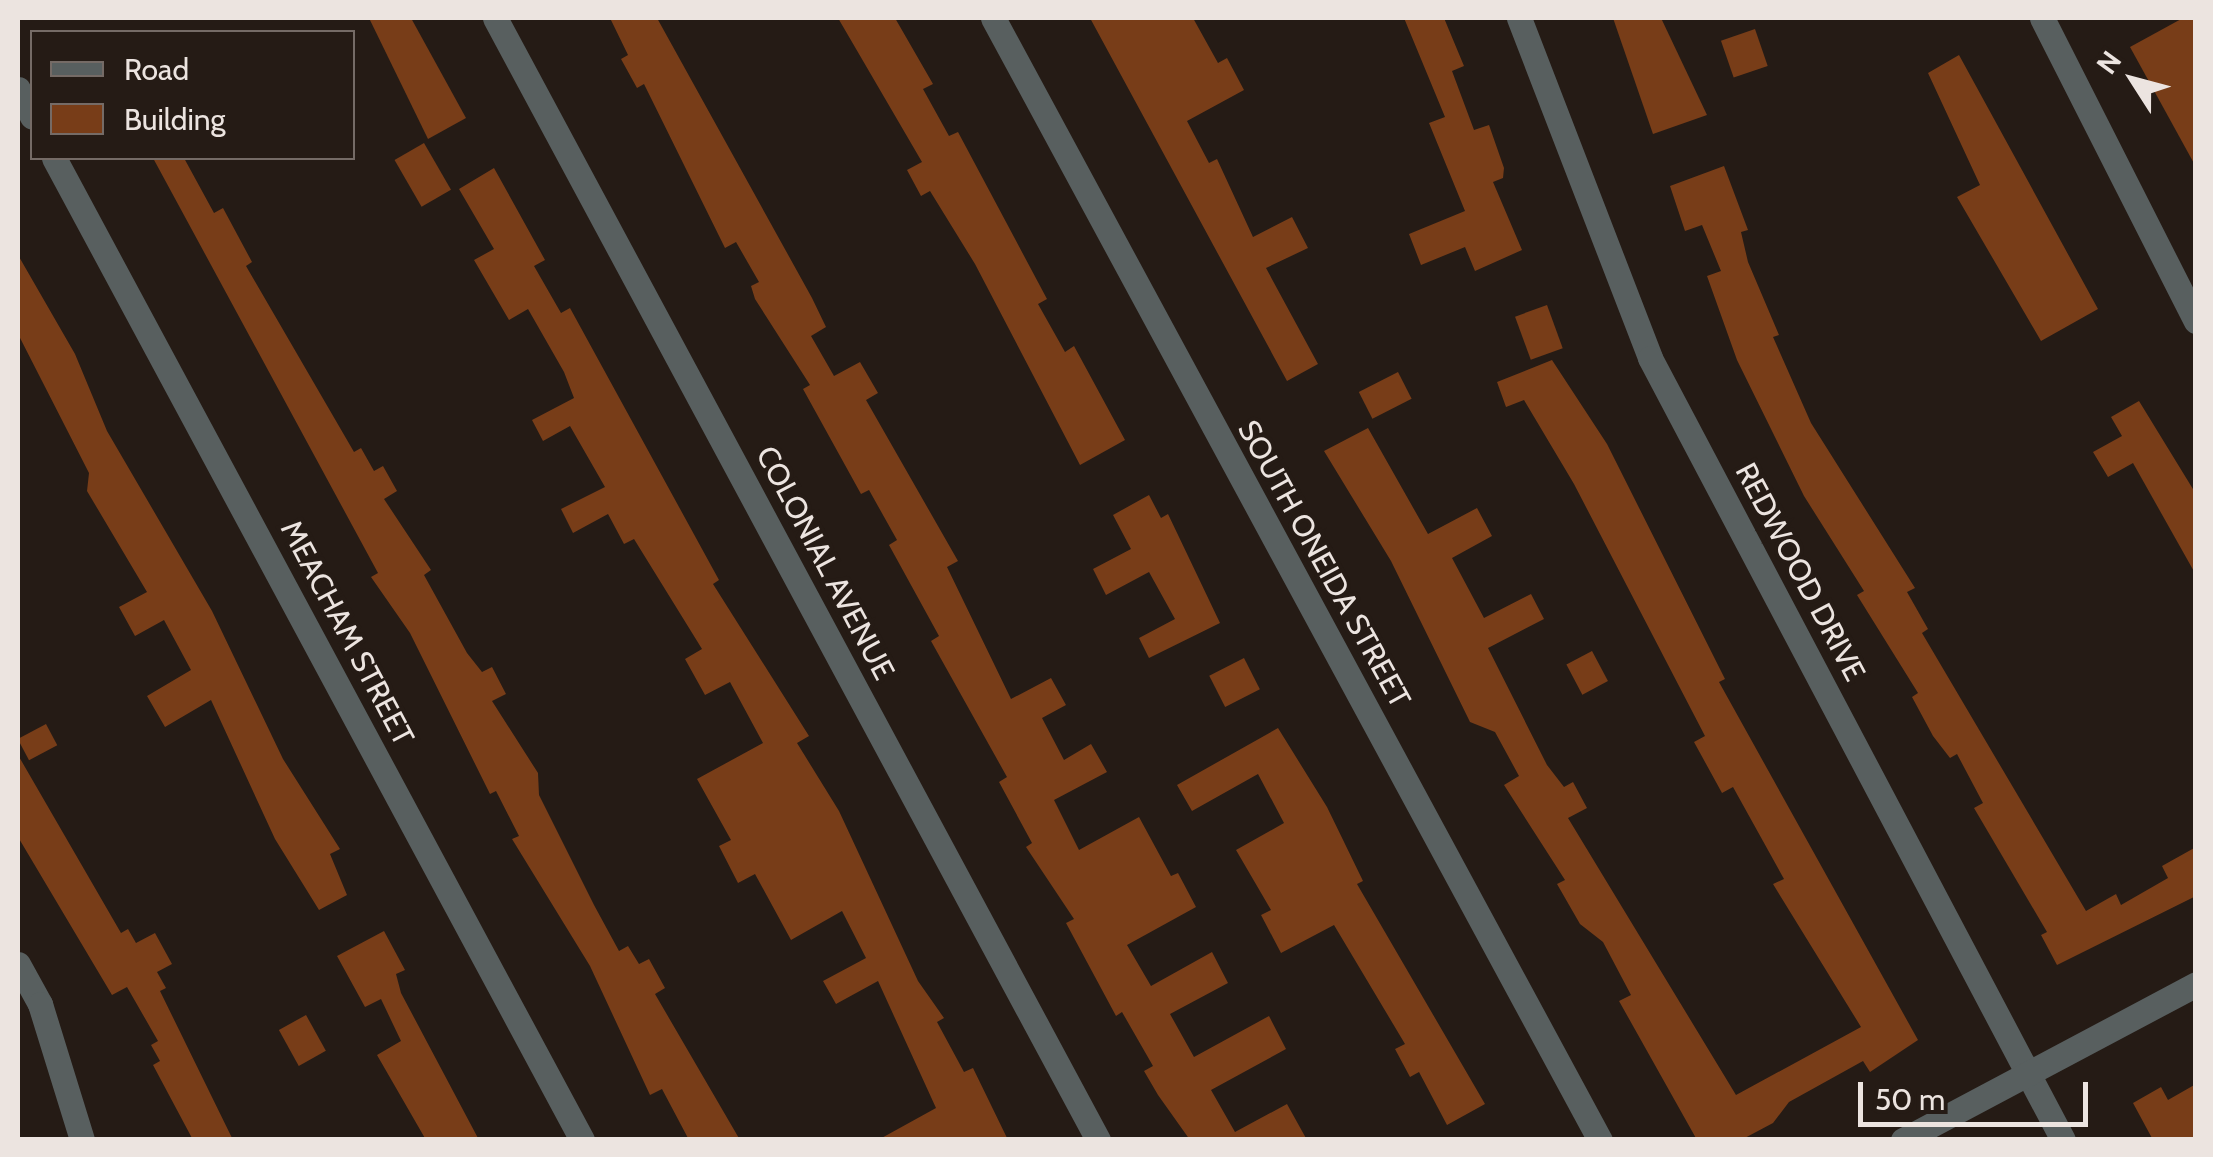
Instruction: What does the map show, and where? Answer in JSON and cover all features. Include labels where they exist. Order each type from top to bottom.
[{"type":"street","name":"COLONIAL AVENUE","points":[[495,18],[1098,1140]]},
{"type":"street","name":"SOUTH ONEIDA STREET","points":[[993,18],[1600,1140]]},
{"type":"street","name":"REDWOOD DRIVE","points":[[1520,18],[1650,358],[2063,1140]]},
{"type":"street","points":[[2053,21],[2196,321]]},
{"type":"street","points":[[18,89],[30,113]]},
{"type":"street","name":"MEACHAM STREET","points":[[55,160],[582,1140]]},
{"type":"street","points":[[18,964],[40,1004],[82,1140]]},
{"type":"street","points":[[1903,1140],[2196,984]]},
{"type":"building","points":[[369,18],[411,18],[466,118],[428,139]]},
{"type":"building","points":[[610,18],[657,18],[812,298],[826,327],[811,336],[834,376],[860,362],[878,393],[866,400],[958,561],[947,567],[1011,699],[1051,678],[1066,705],[1042,718],[1064,760],[1091,744],[1107,772],[1054,800],[1079,850],[1139,817],[1171,876],[1178,873],[1196,907],[1127,945],[1151,986],[1212,952],[1228,983],[1170,1014],[1194,1057],[1269,1016],[1286,1049],[1211,1090],[1235,1132],[1287,1104],[1307,1140],[1190,1140],[1158,1095],[1144,1071],[1153,1066],[1122,1012],[1116,1016],[1066,923],[1074,919],[1026,847],[1032,843],[999,782],[1007,777],[931,641],[939,636],[889,545],[897,540],[869,490],[861,494],[803,389],[810,385],[755,299],[751,286],[759,282],[736,242],[725,248],[644,84],[637,88],[621,59],[628,55]]},
{"type":"building","points":[[838,18],[895,18],[933,84],[923,89],[949,136],[958,132],[1047,299],[1038,304],[1065,352],[1074,346],[1125,440],[1080,465],[975,264],[930,191],[921,196],[907,170],[922,162]]},
{"type":"building","points":[[1090,18],[1193,18],[1218,63],[1227,58],[1244,90],[1187,121],[1209,163],[1217,159],[1253,237],[1292,217],[1308,248],[1266,268],[1318,364],[1287,381]]},
{"type":"building","points":[[1404,18],[1444,18],[1464,66],[1452,71],[1474,130],[1489,125],[1504,168],[1503,178],[1493,182],[1522,250],[1475,271],[1465,247],[1421,265],[1409,234],[1465,211],[1429,123],[1445,117]]},
{"type":"building","points":[[1613,18],[1661,18],[1707,115],[1653,134]]},
{"type":"building","points":[[2183,18],[2196,18],[2196,167],[2130,47]]},
{"type":"building","points":[[1755,29],[1768,66],[1734,78],[1721,41]]},
{"type":"building","points":[[1959,55],[2098,309],[2041,341],[1957,197],[1980,185],[1928,73]]},
{"type":"building","points":[[424,143],[451,190],[422,207],[395,160]]},
{"type":"building","points":[[154,160],[185,160],[214,213],[223,208],[252,262],[246,266],[354,452],[361,448],[374,471],[383,466],[397,491],[384,499],[431,570],[424,575],[467,653],[482,672],[492,667],[506,694],[492,701],[538,773],[539,795],[594,905],[619,951],[628,946],[639,964],[649,959],[665,988],[655,994],[740,1140],[689,1140],[662,1089],[650,1095],[590,966],[512,839],[519,836],[496,791],[490,794],[410,633],[371,577],[378,573]]},
{"type":"building","points":[[1724,166],[1748,230],[1741,232],[1748,262],[1779,335],[1773,337],[1811,423],[1915,588],[1907,592],[1928,629],[1922,633],[2086,911],[2116,894],[2121,905],[2168,878],[2162,866],[2196,847],[2196,896],[2057,965],[2041,935],[2047,932],[1974,808],[1983,803],[1957,754],[1950,758],[1933,736],[1912,697],[1918,693],[1857,595],[1864,591],[1804,496],[1737,360],[1707,276],[1721,271],[1702,225],[1685,231],[1670,186]]},
{"type":"building","points":[[494,168],[545,260],[534,266],[561,313],[570,308],[719,580],[713,584],[809,736],[797,743],[839,811],[918,981],[944,1018],[937,1022],[964,1072],[973,1068],[1008,1140],[878,1140],[936,1108],[878,981],[836,1004],[823,981],[866,958],[842,911],[791,940],[755,874],[738,883],[719,846],[731,840],[697,779],[763,743],[730,682],[705,695],[685,659],[702,649],[634,539],[624,544],[608,514],[573,533],[561,509],[605,487],[570,426],[543,441],[532,420],[574,398],[564,372],[528,309],[509,320],[474,260],[494,249],[459,189]]},
{"type":"building","points":[[18,255],[75,354],[107,431],[212,611],[283,759],[340,849],[330,854],[347,895],[319,910],[275,839],[211,700],[165,727],[147,696],[191,670],[164,620],[135,636],[119,607],[147,592],[87,491],[89,473],[18,334]]},
{"type":"building","points":[[1547,305],[1563,348],[1531,360],[1515,317]]},
{"type":"building","points":[[1552,360],[1607,444],[1725,679],[1719,682],[1918,1040],[1870,1072],[1863,1061],[1789,1102],[1773,1123],[1741,1140],[1697,1140],[1619,1001],[1631,995],[1603,942],[1580,924],[1557,884],[1565,880],[1504,785],[1519,776],[1495,732],[1470,722],[1391,561],[1324,451],[1368,428],[1428,534],[1477,508],[1492,536],[1452,558],[1484,618],[1531,594],[1544,619],[1488,648],[1547,765],[1564,787],[1573,782],[1587,808],[1568,818],[1736,1095],[1861,1027],[1773,884],[1784,879],[1733,787],[1722,793],[1694,742],[1705,736],[1574,484],[1524,400],[1506,407],[1497,382]]},
{"type":"building","points":[[1398,372],[1412,399],[1372,419],[1359,392]]},
{"type":"building","points":[[2139,401],[2196,494],[2196,575],[2133,463],[2108,477],[2093,452],[2122,436],[2111,417]]},
{"type":"building","points":[[1149,495],[1161,518],[1168,514],[1220,623],[1149,658],[1139,638],[1175,619],[1149,572],[1106,595],[1093,569],[1131,549],[1113,515]]},
{"type":"building","points":[[1592,651],[1608,681],[1582,695],[1566,665]]},
{"type":"building","points":[[1244,658],[1260,689],[1225,707],[1209,676]]},
{"type":"building","points":[[46,724],[57,745],[29,760],[18,739]]},
{"type":"building","points":[[1278,728],[1327,807],[1363,881],[1357,884],[1485,1104],[1447,1125],[1419,1072],[1410,1077],[1395,1049],[1405,1044],[1334,925],[1281,953],[1261,915],[1271,910],[1236,850],[1284,823],[1258,774],[1192,811],[1177,785]]},
{"type":"building","points":[[18,755],[121,933],[128,929],[136,943],[155,933],[172,964],[157,972],[166,988],[160,991],[233,1140],[193,1140],[153,1065],[160,1061],[151,1045],[158,1041],[127,987],[112,995],[18,837]]},
{"type":"building","points":[[384,931],[405,970],[396,974],[401,993],[479,1140],[426,1140],[377,1055],[401,1041],[381,999],[365,1007],[337,956]]},
{"type":"building","points":[[306,1015],[326,1051],[299,1066],[279,1030]]},
{"type":"building","points":[[2196,1084],[2196,1140],[2153,1140],[2133,1103],[2161,1087],[2168,1100]]}]
